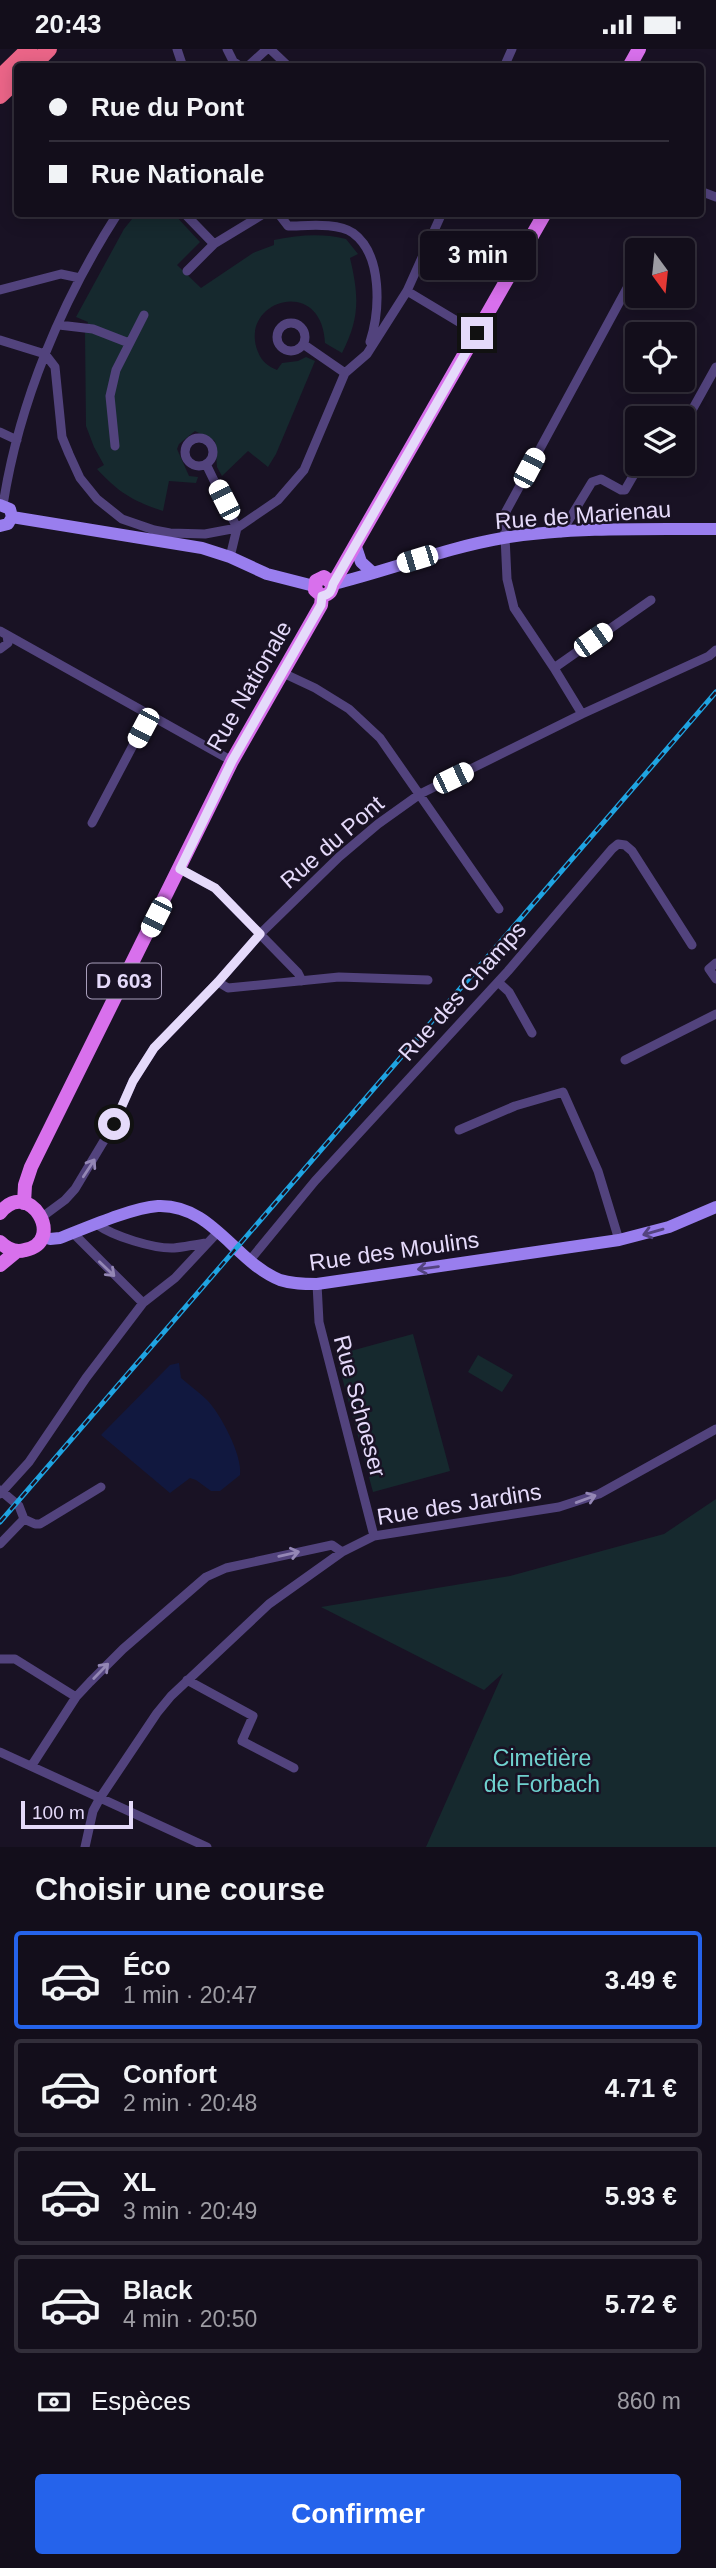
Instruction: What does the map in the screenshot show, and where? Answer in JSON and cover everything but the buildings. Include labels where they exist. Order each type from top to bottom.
[{"type":"highway","points":[[14,63],[29,49]]},
{"type":"highway","points":[[34,63],[49,49]]},
{"type":"highway","points":[[0,77],[14,63]]},
{"type":"highway","points":[[0,96],[14,83]]},
{"type":"main road","name":"Rue Nationale","points":[[24,1203],[24,1185],[31,1167],[232,761],[321,605],[323,586],[347,561],[356,547],[543,217]]},
{"type":"main road","points":[[0,1241],[7,1248],[17,1251],[30,1249],[42,1236],[44,1227],[38,1210],[24,1203],[17,1202],[1,1209]]},
{"type":"main road","points":[[0,1265],[17,1251]]},
{"type":"street","points":[[252,63],[269,49],[285,63]]},
{"type":"street","points":[[0,526],[8,524],[12,517],[10,509],[1,505],[4,474],[45,354],[80,278],[116,217]]},
{"type":"street","points":[[188,217],[215,244]]},
{"type":"street","points":[[187,271],[215,244],[259,217]]},
{"type":"street","points":[[281,217],[288,226],[329,226],[352,233],[367,250],[375,273],[378,296],[373,332],[366,354]]},
{"type":"street","points":[[0,339],[45,354],[55,367],[62,437],[80,478],[97,499],[122,519],[153,530],[192,534],[237,528],[278,500],[304,470],[345,373],[366,354],[407,291],[440,217]]},
{"type":"street","points":[[0,290],[61,274],[80,278]]},
{"type":"street","points":[[407,291],[477,333]]},
{"type":"street","points":[[582,714],[514,608],[507,579],[504,515],[625,292]]},
{"type":"street","points":[[115,446],[110,396],[117,370],[144,315]]},
{"type":"street","points":[[59,325],[93,329],[129,343]]},
{"type":"street","points":[[303,344],[345,373]]},
{"type":"street","points":[[694,406],[716,367]]},
{"type":"street","points":[[0,432],[17,440]]},
{"type":"street","points":[[206,464],[237,528],[230,557]]},
{"type":"street","points":[[561,533],[592,482],[601,479],[625,490],[633,476]]},
{"type":"street","points":[[12,517],[202,548],[267,574],[323,586]]},
{"type":"street","name":"Rue de Marienau","points":[[323,586],[503,538],[561,533],[716,529]]},
{"type":"street","points":[[356,547],[362,562],[373,573]]},
{"type":"street","points":[[554,668],[651,600]]},
{"type":"street","points":[[0,649],[8,643],[2,632]]},
{"type":"street","points":[[2,632],[232,761]]},
{"type":"street","name":"Rue du Pont","points":[[42,1217],[75,1189],[101,1149],[133,1081],[154,1048],[260,934],[338,857],[421,794],[582,714],[709,656],[716,650]]},
{"type":"street","points":[[283,673],[315,688],[349,709],[380,738],[499,909]]},
{"type":"street","points":[[92,823],[149,715]]},
{"type":"street","name":"Rue des Champs","points":[[250,1260],[315,1181],[498,982],[618,844],[625,845],[632,851],[692,946]]},
{"type":"street","points":[[180,869],[215,888],[298,973],[302,981]]},
{"type":"street","points":[[716,963],[709,969],[716,979]]},
{"type":"street","points":[[218,982],[228,989],[339,977],[428,980]]},
{"type":"street","name":"Rue des Champs","points":[[498,982],[509,992],[532,1034]]},
{"type":"street","points":[[625,1060],[716,1014]]},
{"type":"street","points":[[459,1130],[515,1106],[563,1092],[598,1171],[619,1241]]},
{"type":"street","name":"Rue des Moulins","points":[[42,1236],[55,1239],[142,1209],[161,1206],[196,1216],[250,1260],[279,1279],[296,1284],[317,1284],[619,1241],[669,1227],[716,1206]]},
{"type":"street","points":[[98,1225],[135,1240],[166,1248],[207,1243]]},
{"type":"street","points":[[101,1487],[40,1524],[24,1518],[19,1506],[1,1492],[29,1462],[86,1378],[142,1303],[170,1283],[218,1232]]},
{"type":"street","points":[[73,1233],[142,1303]]},
{"type":"street","name":"Rue Schoeser","points":[[317,1284],[318,1322],[374,1536]]},
{"type":"street","name":"Rue des Jardins","points":[[32,1765],[76,1697],[123,1649],[206,1577],[226,1568],[332,1545],[341,1552],[374,1536],[551,1509],[581,1501],[599,1494],[716,1429]]},
{"type":"street","points":[[0,1544],[24,1518]]},
{"type":"street","points":[[85,1847],[93,1811],[157,1713],[187,1680],[269,1604],[341,1552]]},
{"type":"street","points":[[0,1659],[15,1659],[76,1697]]},
{"type":"street","points":[[187,1680],[253,1716],[243,1741],[294,1768]]},
{"type":"street","points":[[3,1755],[32,1765],[207,1847]]},
{"type":"green space","points":[[134,217],[177,217],[200,242],[177,265],[201,288],[253,253],[274,245],[274,240],[310,235],[337,237],[346,239],[358,254],[350,258],[356,307],[352,329],[342,353],[325,343],[320,321],[310,308],[297,302],[282,303],[269,309],[259,319],[255,334],[258,352],[268,365],[277,370],[282,363],[306,357],[315,361],[268,467],[248,451],[222,476],[217,467],[215,441],[195,431],[179,444],[177,449],[189,476],[198,477],[196,483],[169,481],[163,511],[127,495],[97,469],[104,465],[86,426],[85,332],[88,322],[76,317],[124,229]]},
{"type":"green space","points":[[413,1334],[450,1471],[373,1492],[336,1355]]},
{"type":"green space","points":[[478,1355],[513,1375],[502,1392],[468,1372]]},
{"type":"green space","name":"Cimetière de Forbach","points":[[716,1499],[716,1847],[426,1847],[503,1673],[484,1690],[321,1607],[510,1576],[664,1534]]},
{"type":"water","points":[[179,1363],[181,1378],[212,1406],[230,1435],[238,1457],[240,1475],[220,1491],[211,1491],[190,1478],[170,1493],[101,1435],[170,1365]]},
{"type":"railway","points":[[0,1522],[716,692]]},
{"type":"route","points":[[114,1124],[133,1081],[154,1048],[260,934],[215,888],[180,869],[232,761],[321,605],[322,596],[332,590],[477,333]]}]
